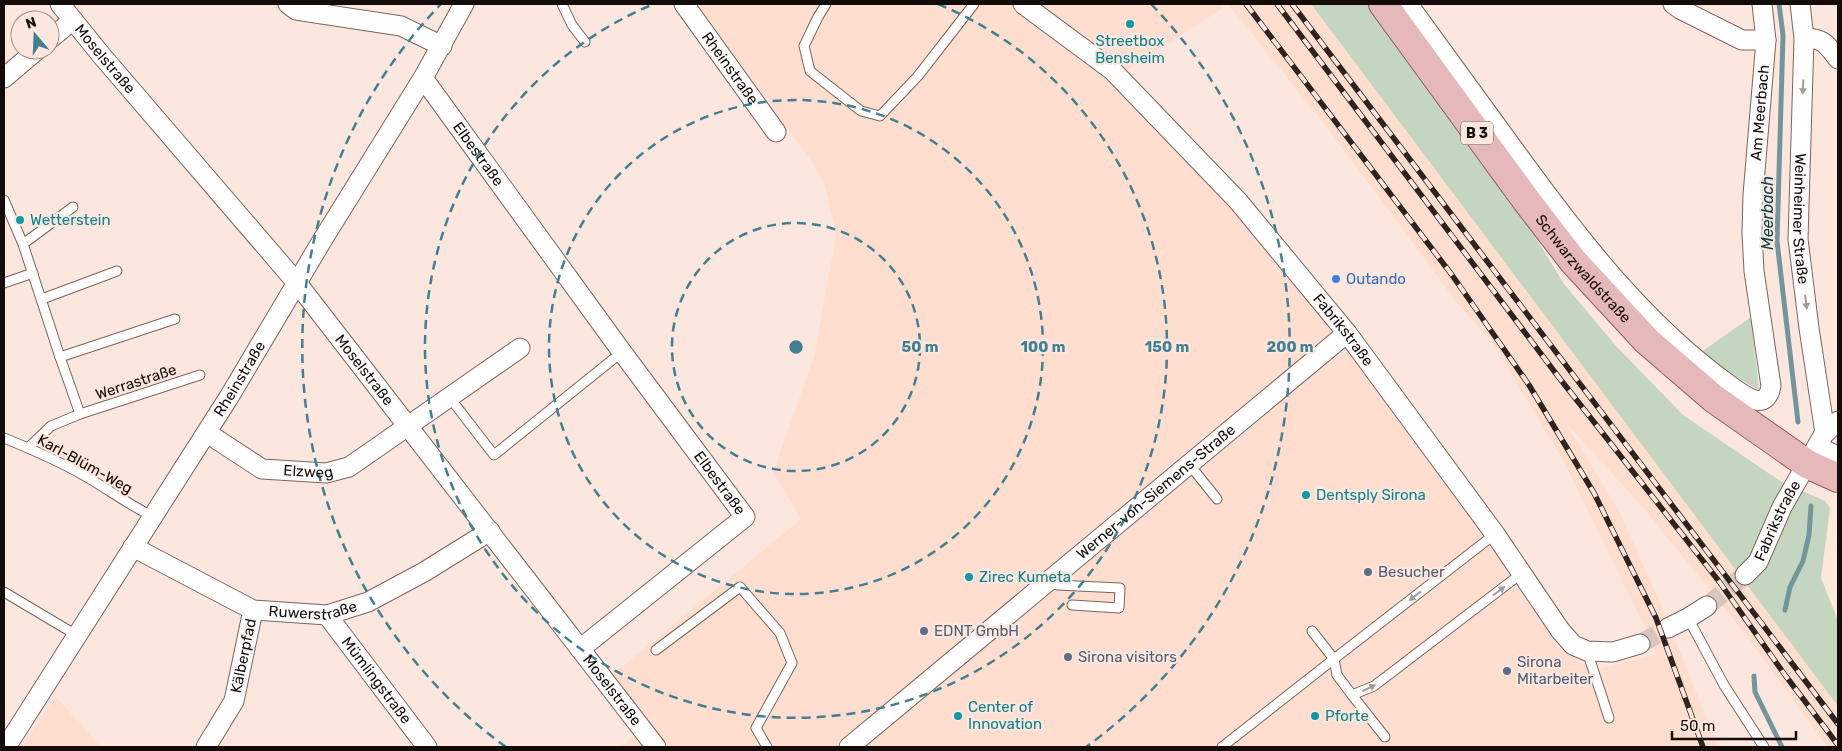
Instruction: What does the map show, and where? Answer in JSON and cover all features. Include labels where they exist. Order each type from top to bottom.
[{"type":"main road","name":"Schwarzwaldstraße","points":[[1383,4],[1526,200],[1573,261],[1655,347],[1713,398],[1822,441],[1838,478]]},
{"type":"street","name":"Moselstraße","points":[[60,4],[297,283],[656,747]]},
{"type":"street","points":[[288,4],[296,10],[401,26],[442,46]]},
{"type":"street","name":"Rheinstraße","points":[[12,745],[152,516],[207,433],[423,78],[464,4]]},
{"type":"street","name":"Rheinstraße","points":[[684,4],[776,132]]},
{"type":"street","name":"Fabrikstraße","points":[[1023,4],[1112,70],[1238,201],[1346,333],[1495,534],[1560,630],[1573,646],[1587,651]]},
{"type":"street","name":"Schwarzwaldstraße","points":[[1408,4],[1566,221],[1619,283],[1664,329],[1712,373],[1749,399],[1759,401],[1766,398]]},
{"type":"street","points":[[1673,4],[1742,40],[1766,40]]},
{"type":"street","name":"Am Meerbach","points":[[1762,4],[1766,40],[1753,195],[1752,233],[1754,271],[1771,386],[1770,394],[1766,398]]},
{"type":"street","name":"Weinheimer Straße","points":[[1800,4],[1804,38],[1798,238],[1822,441]]},
{"type":"street","points":[[60,31],[73,20]]},
{"type":"street","points":[[1804,38],[1822,40],[1838,59]]},
{"type":"street","points":[[4,78],[25,60]]},
{"type":"street","name":"Elbestraße","points":[[423,78],[622,352],[745,517],[580,650]]},
{"type":"street","name":"Werner-von-Siemens-Straße","points":[[849,747],[1346,333]]},
{"type":"street","points":[[408,428],[520,348]]},
{"type":"street","name":"Elzweg","points":[[207,433],[262,469],[326,473],[349,467],[408,428]]},
{"type":"street","name":"Fabrikstraße","points":[[1745,575],[1758,562],[1782,507],[1822,441]]},
{"type":"street","name":"Schwarzwaldstraße","points":[[1822,441],[1838,456]]},
{"type":"street","name":"Ruwerstraße","points":[[133,547],[253,610],[327,615],[368,602],[424,572],[490,531]]},
{"type":"street","points":[[1668,628],[1707,606]]},
{"type":"street","name":"Kälberpfad","points":[[206,747],[234,701],[253,610]]},
{"type":"street","name":"Mümlingstraße","points":[[327,615],[427,747]]},
{"type":"street","points":[[1587,651],[1613,652],[1640,644]]},
{"type":"lane","points":[[562,4],[572,25],[585,42]]},
{"type":"lane","points":[[826,4],[804,46],[810,70],[861,111],[880,116],[918,76],[974,4]]},
{"type":"lane","name":"Werrastraße","points":[[4,200],[23,244],[80,414]]},
{"type":"lane","points":[[23,244],[73,207]]},
{"type":"lane","points":[[42,300],[117,271]]},
{"type":"lane","points":[[4,283],[33,273]]},
{"type":"lane","points":[[60,357],[175,319]]},
{"type":"lane","points":[[450,398],[494,455],[622,352]]},
{"type":"lane","name":"Werrastraße","points":[[28,448],[51,426],[80,414],[200,375]]},
{"type":"lane","name":"Karl-Blüm-Weg","points":[[4,438],[84,476],[137,509],[152,516]]},
{"type":"lane","points":[[1189,464],[1217,499]]},
{"type":"lane","points":[[1222,747],[1495,534]]},
{"type":"lane","points":[[1352,695],[1374,686],[1522,573]]},
{"type":"lane","points":[[1057,585],[1120,588],[1119,608],[1072,605]]},
{"type":"lane","points":[[656,650],[740,587],[780,633],[792,663],[756,728],[767,747]]},
{"type":"lane","points":[[4,592],[78,636]]},
{"type":"lane","points":[[1688,618],[1724,685],[1764,747]]},
{"type":"lane","points":[[1312,631],[1334,659],[1336,675],[1384,737]]},
{"type":"lane","points":[[1587,651],[1609,718]]},
{"type":"shaded area","points":[[695,4],[1022,4],[1108,76],[1237,202],[1347,338],[1559,648],[1593,670],[1656,655],[1645,627],[1564,462],[1491,341],[1457,303],[1329,130],[1228,4],[1311,4],[1838,706],[1838,747],[1827,747],[1743,631],[1640,504],[1566,423],[1620,513],[1665,614],[1718,747],[620,747],[642,730],[606,680],[801,519],[773,472],[814,357],[836,235],[825,185],[811,160]]},
{"type":"shaded area","points":[[1038,4],[1219,4],[1223,8],[1121,74]]},
{"type":"shaded area","points":[[56,697],[101,747],[21,747]]},
{"type":"green space","points":[[1311,4],[1371,4],[1517,207],[1564,284],[1616,346],[1683,415],[1780,481],[1825,501],[1830,508],[1821,578],[1838,621],[1838,706]]},
{"type":"green space","points":[[1751,317],[1759,390],[1697,355]]},
{"type":"waterway","name":"Meerbach","points":[[1779,4],[1783,35],[1777,241],[1798,422]]},
{"type":"waterway","name":"Meerbach","points":[[1785,610],[1790,587],[1803,561],[1809,535],[1811,506]]},
{"type":"waterway","name":"Meerbach","points":[[1754,676],[1755,692],[1782,747]]},
{"type":"tunnel","points":[[1707,606],[1745,575]]},
{"type":"tunnel","points":[[1640,644],[1668,628]]},
{"type":"railway","points":[[1246,4],[1452,275],[1529,385],[1594,493],[1656,618],[1703,747]]},
{"type":"railway","points":[[1277,4],[1557,375],[1718,580],[1785,675],[1838,745]]},
{"type":"railway","points":[[1292,4],[1838,724]]},
{"type":"place","name":"Streetbox Bensheim","points":[[1130,24]]},
{"type":"place","name":"Wetterstein","points":[[20,220]]},
{"type":"place","name":"Outando","points":[[1336,279]]},
{"type":"place","name":"Dentsply Sirona","points":[[1306,495]]},
{"type":"place","name":"Besucher","points":[[1368,572]]},
{"type":"place","name":"Zirec Kumeta","points":[[969,577]]},
{"type":"place","name":"EDNT GmbH","points":[[924,631]]},
{"type":"place","name":"Sirona visitors","points":[[1068,657]]},
{"type":"place","name":"Sirona Mitarbeiter","points":[[1507,671]]},
{"type":"place","name":"Center of Innovation","points":[[958,716]]},
{"type":"place","name":"Pforte","points":[[1315,716]]}]
